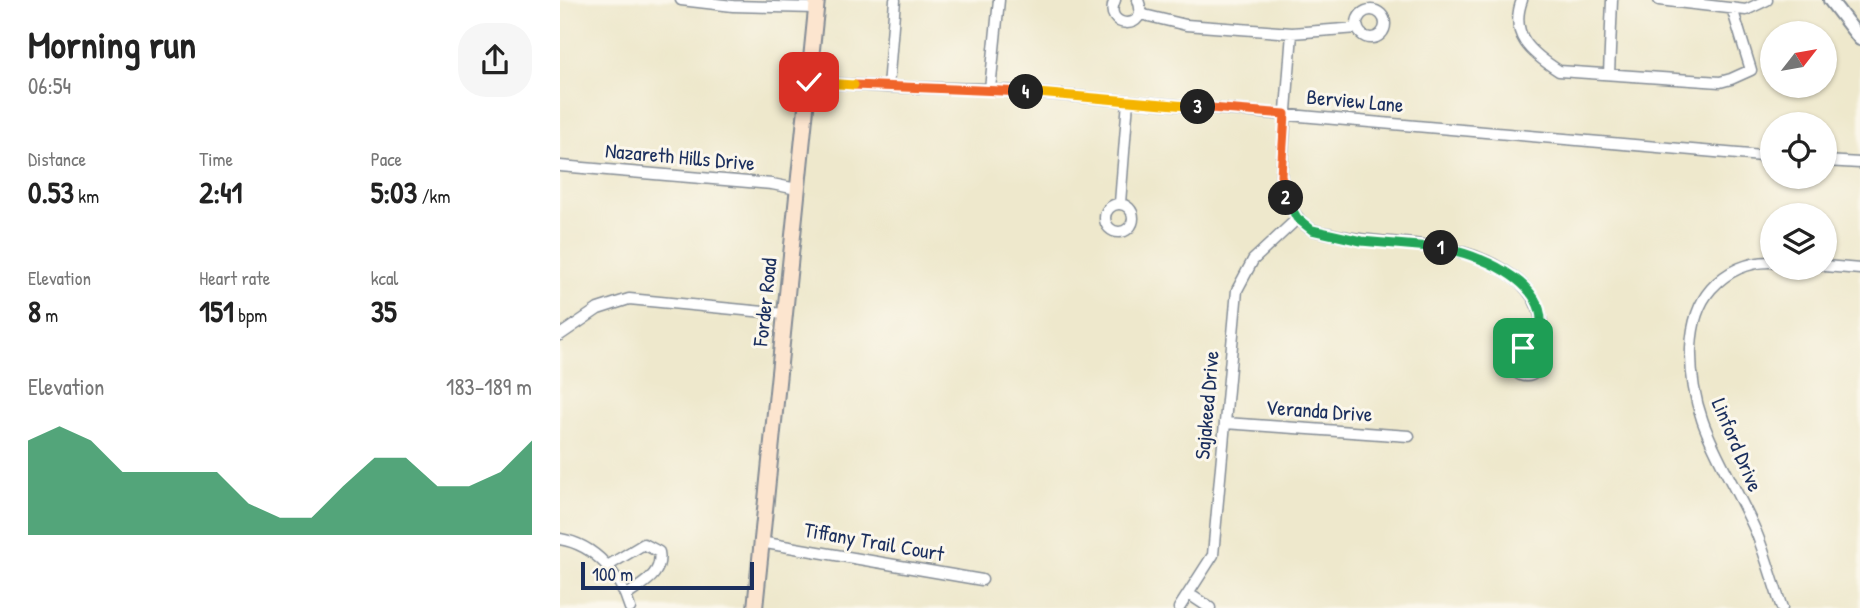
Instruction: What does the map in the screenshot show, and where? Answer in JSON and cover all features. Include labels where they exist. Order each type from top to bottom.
[{"type":"main road","name":"Forder Road","points":[[755,608],[816,4]]},
{"type":"street","points":[[681,0],[733,6],[816,4]]},
{"type":"street","points":[[888,87],[895,0]]},
{"type":"street","points":[[990,89],[999,0]]},
{"type":"street","points":[[1115,0],[1112,10],[1119,21],[1131,23],[1140,14]]},
{"type":"street","points":[[1138,0],[1140,14]]},
{"type":"street","points":[[1522,0],[1517,23],[1524,41],[1540,59],[1559,71],[1720,82],[1751,69],[1732,8]]},
{"type":"street","points":[[1609,74],[1612,0]]},
{"type":"street","points":[[1659,0],[1746,10],[1767,0]]},
{"type":"street","points":[[1830,0],[1860,39]]},
{"type":"street","points":[[1140,14],[1186,25],[1292,33],[1358,28]]},
{"type":"street","points":[[1292,33],[1281,175],[1285,195],[1297,218],[1312,230],[1361,241],[1446,248],[1500,267],[1522,283],[1535,301],[1541,321],[1533,349]]},
{"type":"street","name":"Berview Lane","points":[[809,82],[990,89],[1760,156]]},
{"type":"street","points":[[1120,203],[1128,101]]},
{"type":"street","points":[[1837,162],[1860,163]]},
{"type":"street","name":"Nazareth Hills Drive","points":[[560,166],[772,184],[797,189]]},
{"type":"street","name":"Sajakeed Drive","points":[[1179,608],[1213,555],[1237,290],[1253,260],[1297,218]]},
{"type":"street","name":"Linford Drive","points":[[1760,264],[1739,267],[1719,279],[1699,302],[1692,336],[1690,376],[1708,437],[1755,532],[1782,608]]},
{"type":"street","points":[[1837,267],[1860,269]]},
{"type":"street","points":[[560,335],[598,309],[629,299],[785,314]]},
{"type":"street","name":"Veranda Drive","points":[[1225,423],[1409,436]]},
{"type":"street","points":[[560,539],[579,545],[609,565],[630,608]]},
{"type":"street","name":"Tiffany Trail Court","points":[[761,542],[982,580]]},
{"type":"street","points":[[609,565],[644,544],[659,552],[661,563],[655,573],[626,596]]},
{"type":"street","points":[[1189,594],[1210,608]]},
{"type":"route","points":[[809,82],[990,89],[1285,114],[1281,175],[1285,195],[1297,218],[1312,230],[1361,241],[1446,248],[1500,267],[1522,283],[1535,301],[1541,321],[1533,349],[1523,348]]}]
